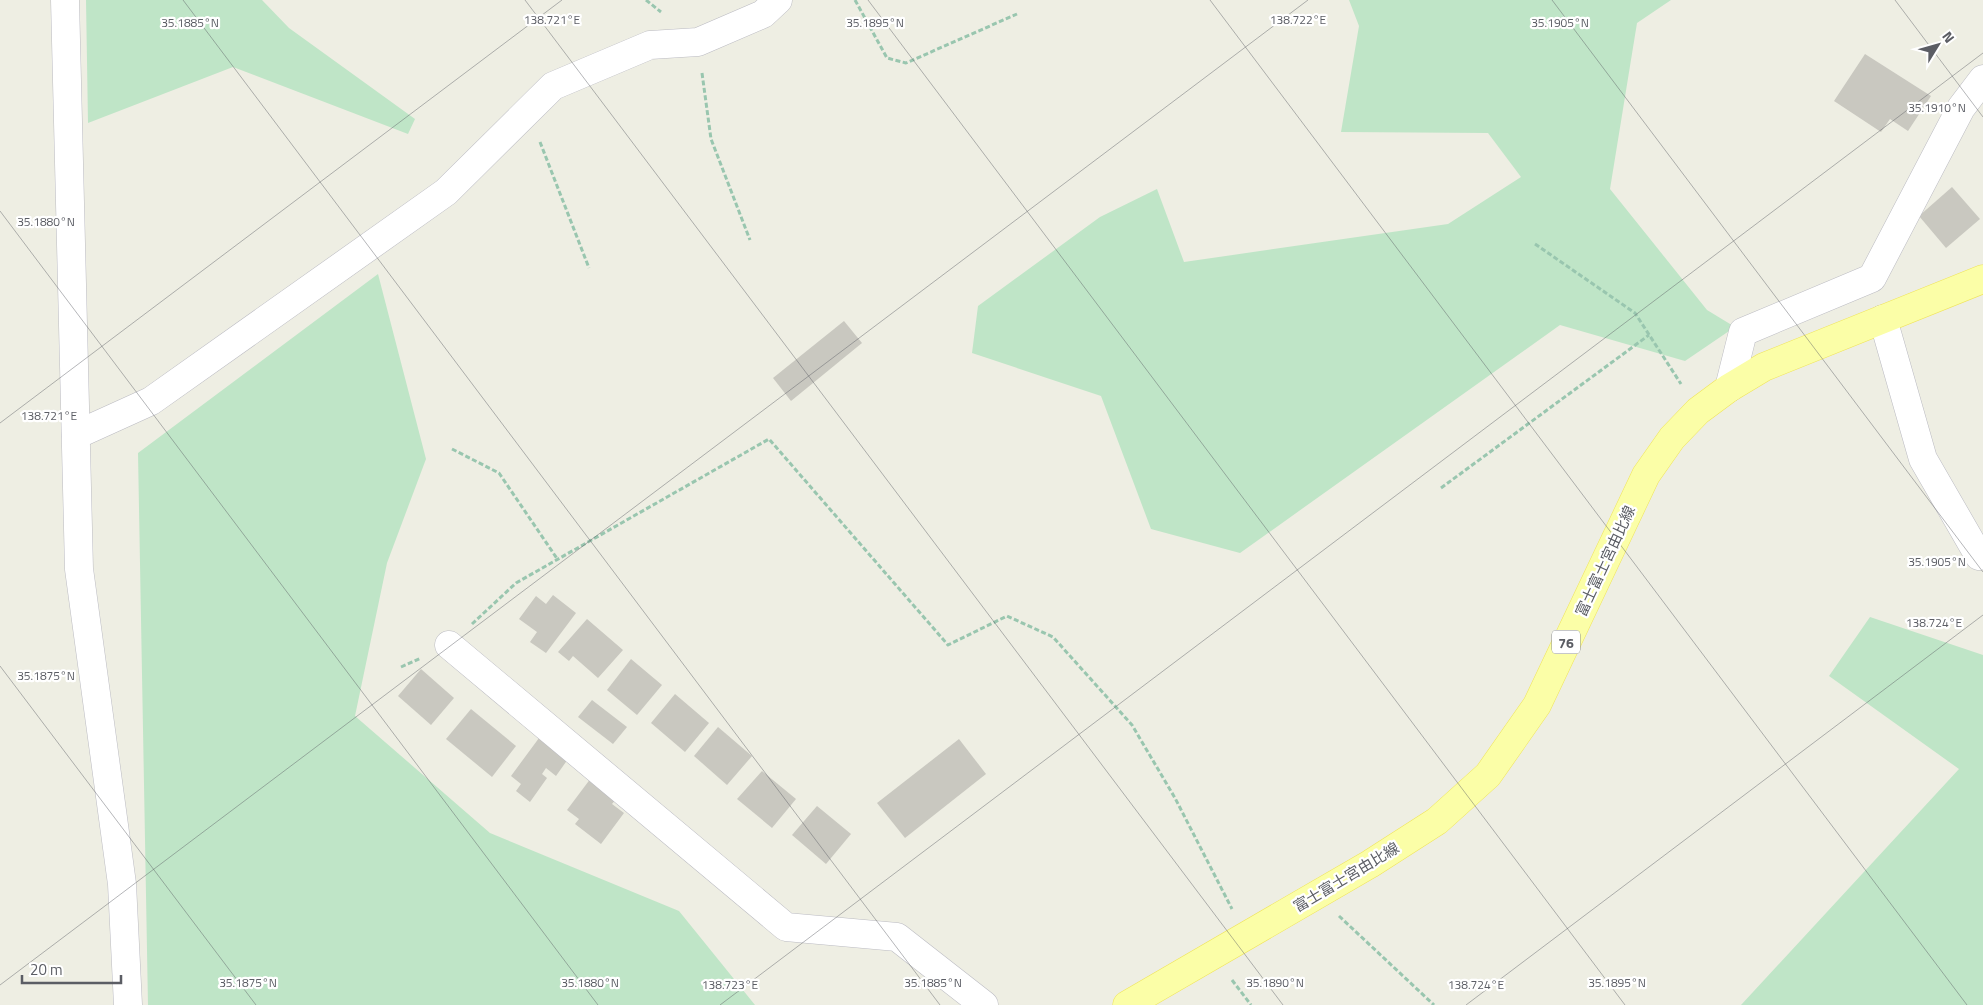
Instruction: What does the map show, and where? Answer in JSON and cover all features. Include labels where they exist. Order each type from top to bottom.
[{"type":"main road","name":"富士富士宮由比線","points":[[1127,1005],[1370,864],[1437,821],[1488,775],[1537,705],[1646,475],[1672,438],[1698,411],[1729,388],[1764,367],[1983,279]]},
{"type":"street","points":[[65,0],[79,569],[122,884],[128,1005]]},
{"type":"street","points":[[76,436],[151,401],[446,192],[553,86],[650,46],[698,42],[763,14],[778,0]]},
{"type":"street","points":[[1729,388],[1743,332],[1872,278],[1961,108],[1983,79]]},
{"type":"street","points":[[1882,319],[1923,459],[1979,556]]},
{"type":"street","points":[[449,645],[786,927],[897,937],[984,1005]]},
{"type":"path","points":[[855,0],[887,58],[906,63],[1018,14]]},
{"type":"path","points":[[698,42],[711,139],[750,240]]},
{"type":"path","points":[[528,110],[589,268]]},
{"type":"path","points":[[1535,244],[1635,313],[1698,411]]},
{"type":"path","points":[[1440,488],[1649,335]]},
{"type":"path","points":[[400,667],[449,645],[516,583],[769,439],[948,645],[1007,616],[1053,636],[1132,725],[1175,798],[1246,936]]},
{"type":"path","points":[[452,449],[499,472],[558,560]]},
{"type":"path","points":[[1317,895],[1434,1005]]},
{"type":"green space","points":[[86,0],[262,0],[289,28],[415,119],[408,134],[233,67],[88,123]]},
{"type":"green space","points":[[1349,0],[1671,0],[1637,23],[1610,189],[1707,310],[1735,327],[1685,361],[1560,325],[1240,553],[1151,529],[1101,396],[972,353],[978,306],[1100,217],[1157,189],[1184,262],[1448,224],[1521,177],[1488,133],[1341,132],[1359,26]]},
{"type":"green space","points":[[378,274],[426,459],[387,563],[355,716],[490,833],[679,911],[755,1005],[148,1005],[138,453]]},
{"type":"green space","points":[[1870,617],[1983,655],[1983,1005],[1741,1005],[1959,769],[1829,676]]},
{"type":"building","points":[[1865,54],[1931,96],[1908,131],[1890,119],[1881,132],[1834,101]]},
{"type":"building","points":[[1952,187],[1980,219],[1946,248],[1919,216]]},
{"type":"building","points":[[844,321],[862,343],[791,401],[773,378]]},
{"type":"building","points":[[553,595],[576,613],[546,653],[530,642],[537,632],[519,619],[536,596],[546,604]]},
{"type":"building","points":[[587,619],[623,650],[598,678],[573,656],[569,661],[558,652]]},
{"type":"building","points":[[631,659],[662,685],[637,715],[607,690]]},
{"type":"building","points":[[421,669],[454,698],[431,725],[398,696]]},
{"type":"building","points":[[675,694],[709,723],[685,752],[651,723]]},
{"type":"building","points":[[592,700],[627,727],[613,744],[578,717]]},
{"type":"building","points":[[471,709],[516,746],[492,777],[446,739]]},
{"type":"building","points":[[718,727],[752,756],[727,785],[694,756]]},
{"type":"building","points":[[539,738],[568,759],[556,776],[546,768],[542,774],[547,778],[530,802],[516,791],[521,784],[511,776]]},
{"type":"building","points":[[959,739],[986,774],[905,838],[877,803]]},
{"type":"building","points":[[762,771],[796,799],[772,828],[737,799]]},
{"type":"building","points":[[591,778],[617,798],[612,804],[624,813],[601,844],[575,824],[579,819],[567,810]]},
{"type":"building","points":[[817,806],[851,834],[826,864],[792,835]]}]
